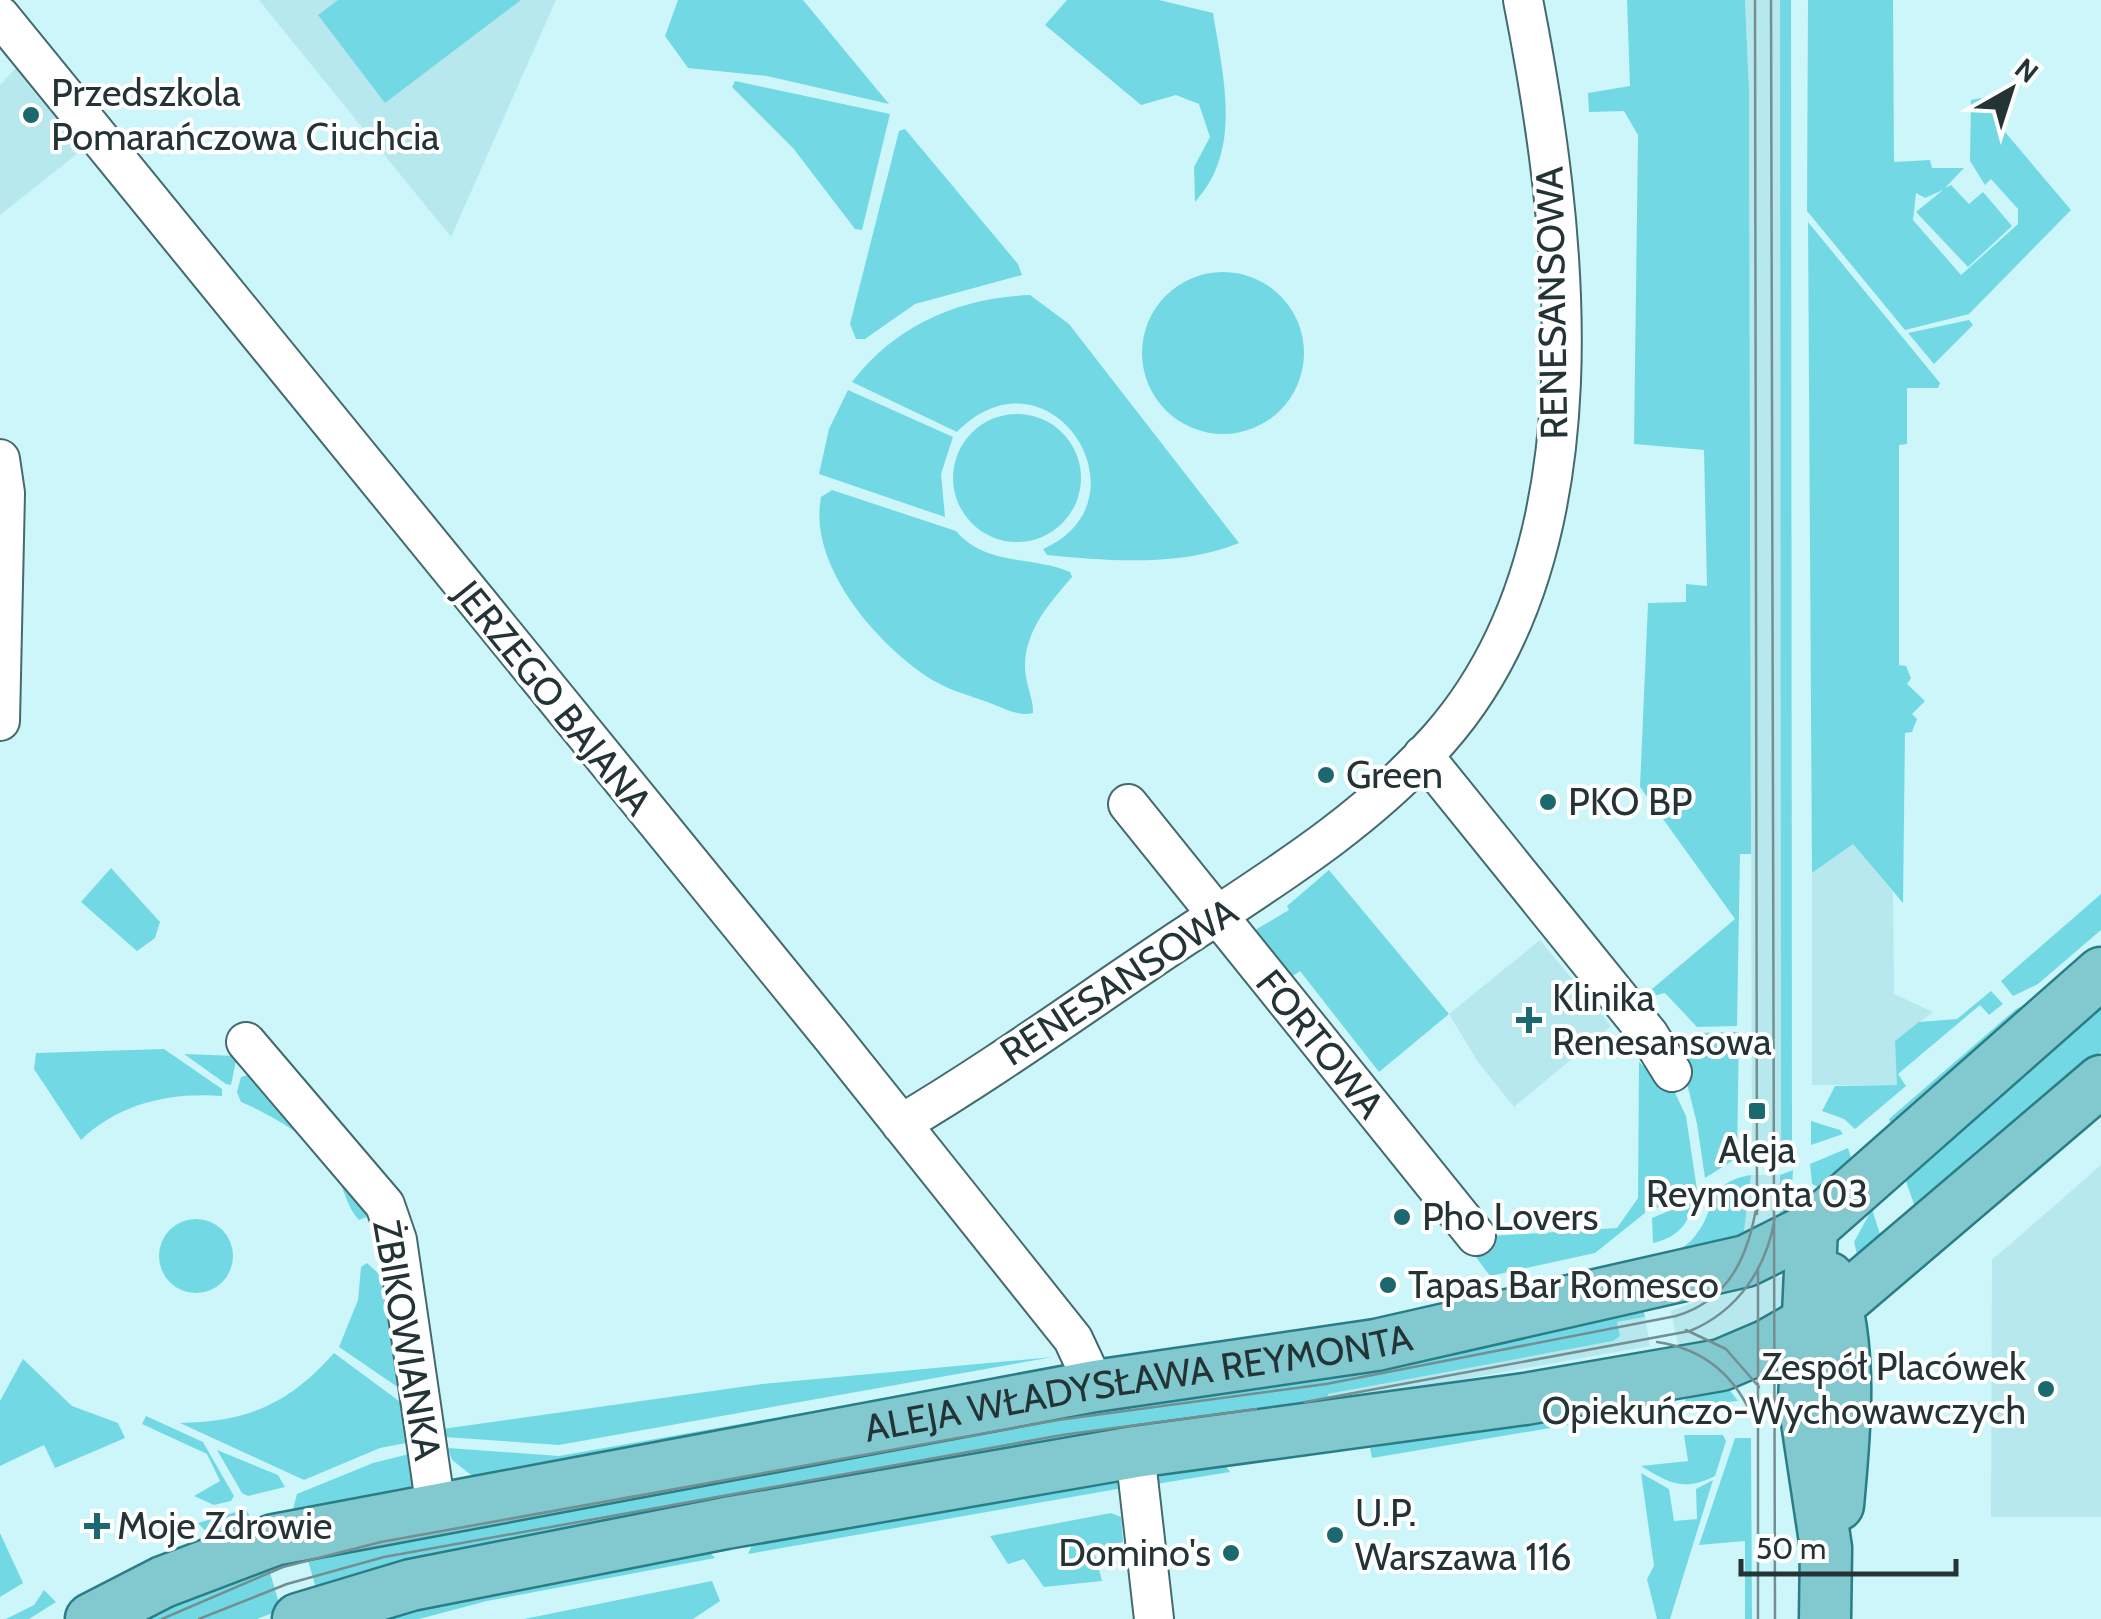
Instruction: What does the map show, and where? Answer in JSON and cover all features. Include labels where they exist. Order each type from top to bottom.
[{"type":"main road","name":"ALEJA WŁADYSŁAWA REYMONTA","points":[[91,1619],[163,1582],[274,1540],[1095,1386],[1376,1345],[1690,1276],[1758,1257],[1812,1228],[2101,974]]},
{"type":"main road","name":"ALEJA WŁADYSŁAWA REYMONTA","points":[[298,1619],[411,1585],[726,1523],[1135,1452],[1526,1399],[1711,1368],[1744,1357],[1821,1315],[2101,1081]]},
{"type":"main road","points":[[1812,1228],[1821,1315],[1806,1418],[1826,1548],[1825,1619]]},
{"type":"main road","points":[[1821,1315],[1843,1318],[1844,1426],[1837,1514],[1826,1548]]},
{"type":"main road","points":[[1711,1368],[1776,1384],[1798,1402],[1806,1418]]},
{"type":"street","name":"RENESANSOWA","points":[[901,1124],[1289,870],[1369,809],[1424,755],[1488,668],[1531,577],[1554,479],[1561,394],[1556,231],[1544,106],[1523,0]]},
{"type":"street","name":"JERZEGO BAJANA","points":[[0,16],[1073,1339],[1095,1386]]},
{"type":"street","points":[[0,459],[5,505],[0,721]]},
{"type":"street","points":[[1424,755],[1649,1036],[1672,1072]]},
{"type":"street","name":"FORTOWA","points":[[1128,804],[1476,1236]]},
{"type":"street","name":"ŻBIKOWIANKA","points":[[246,1042],[386,1205],[397,1240],[436,1509]]},
{"type":"street","points":[[1135,1452],[1154,1619]]},
{"type":"shaded area","points":[[259,0],[556,0],[451,237],[326,83]]},
{"type":"shaded area","points":[[338,0],[521,0],[385,103],[318,15]]},
{"type":"shaded area","points":[[678,0],[803,0],[889,104],[767,76],[688,68],[665,36]]},
{"type":"shaded area","points":[[1067,0],[1159,0],[1213,13],[1224,87],[1224,136],[1210,182],[1195,202],[1194,167],[1210,137],[1199,104],[1176,95],[1141,105],[1045,25]]},
{"type":"shaded area","points":[[1627,0],[1745,0],[1749,90],[1751,854],[1740,854],[1737,1026],[1697,1027],[1665,993],[1639,1000],[1735,919],[1640,787],[1648,603],[1686,602],[1686,584],[1707,586],[1704,450],[1634,444],[1638,135],[1624,111],[1589,112],[1588,93],[1630,86]]},
{"type":"shaded area","points":[[1745,0],[1780,0],[1781,1150],[1752,1149],[1749,90]]},
{"type":"shaded area","points":[[1780,0],[1791,0],[1792,1154],[1781,1153]]},
{"type":"shaded area","points":[[1808,0],[1893,0],[1894,162],[1930,160],[1932,168],[1964,168],[1945,188],[1951,185],[1969,204],[1983,192],[2012,226],[1968,267],[1916,212],[1943,190],[1925,198],[1916,193],[1913,220],[1961,275],[2018,224],[2018,209],[1991,179],[1985,185],[1970,161],[1971,100],[1981,98],[1998,113],[1994,119],[2071,210],[1969,314],[1905,330],[1807,211]]},
{"type":"shaded area","name":"Przedszkola Pomarańczowa Ciuchcia","points":[[19,65],[87,146],[0,215],[0,85]]},
{"type":"shaded area","points":[[735,81],[890,114],[862,230],[855,229],[793,148],[732,87]]},
{"type":"shaded area","points":[[905,129],[1018,264],[1022,275],[915,304],[865,339],[856,339],[850,324],[899,131]]},
{"type":"shaded area","points":[[1808,222],[1940,383],[1938,388],[1907,388],[1907,444],[1899,445],[1899,665],[1906,666],[1911,678],[1907,684],[1925,701],[1912,714],[1917,719],[1912,732],[1905,733],[1903,903],[1853,844],[1812,873]]},
{"type":"shaded area","points":[[1223,272],[1254,278],[1280,296],[1298,322],[1304,353],[1298,384],[1280,410],[1254,428],[1223,434],[1192,428],[1166,410],[1148,384],[1142,353],[1148,322],[1166,296],[1192,278]]},
{"type":"shaded area","points":[[1030,295],[1069,324],[1239,543],[1169,559],[1047,555],[1043,549],[1075,526],[1089,497],[1089,466],[1076,437],[1054,415],[1025,404],[992,408],[957,432],[852,382],[888,345],[930,318],[978,302]]},
{"type":"shaded area","points":[[1969,320],[1973,325],[1934,364],[1908,333]]},
{"type":"shaded area","points":[[848,390],[953,437],[941,474],[945,517],[819,474],[829,429]]},
{"type":"shaded area","points":[[1017,414],[1041,419],[1062,433],[1076,454],[1081,478],[1076,502],[1062,523],[1041,537],[1017,542],[993,537],[972,523],[958,502],[953,478],[958,454],[972,433],[993,419]]},
{"type":"shaded area","points":[[832,490],[956,531],[981,550],[995,555],[1070,572],[1072,577],[1040,618],[1029,641],[1025,667],[1033,713],[1012,711],[933,681],[866,622],[835,574],[825,548],[821,497]]},
{"type":"shaded area","points":[[1853,844],[1893,892],[1894,994],[1933,1012],[1895,1041],[1898,1085],[1812,1085],[1812,873]]},
{"type":"shaded area","points":[[111,868],[160,922],[155,938],[137,951],[81,902]]},
{"type":"shaded area","points":[[1329,870],[1449,1014],[1379,1072],[1300,971],[1284,982],[1245,936],[1289,910],[1287,906]]},
{"type":"shaded area","points":[[2101,894],[2101,930],[2038,984],[2013,996],[2001,981]]},
{"type":"shaded area","name":"Klinika Renesansowa","points":[[1540,940],[1611,1026],[1514,1107],[1478,1062],[1449,1014]]},
{"type":"shaded area","points":[[1991,991],[2003,1004],[1989,1015],[1980,1005],[1898,1074],[1906,1086],[1855,1129],[1844,1119],[1822,1111],[1835,1086],[1897,1085],[1895,1041],[1919,1022],[1957,1019]]},
{"type":"shaded area","points":[[2035,1000],[1891,1124],[1889,1119],[2016,1009]]},
{"type":"shaded area","points":[[2101,1008],[2101,1052],[1919,1218],[1904,1176]]},
{"type":"shaded area","points":[[1739,1032],[1737,1158],[1705,1178],[1679,1051],[1697,1033]]},
{"type":"shaded area","points":[[164,1049],[222,1089],[222,1096],[184,1096],[147,1103],[112,1117],[81,1140],[34,1069],[36,1053]]},
{"type":"shaded area","points":[[184,1054],[237,1056],[231,1085],[226,1084]]},
{"type":"shaded area","points":[[1639,1062],[1655,1077],[1667,1076],[1686,1116],[1697,1190],[1652,1210],[1645,1207],[1645,1213],[1595,1253],[1490,1276],[1467,1245],[1491,1236],[1617,1228],[1638,1198]]},
{"type":"shaded area","points":[[257,1072],[372,1215],[359,1220],[330,1165],[308,1142],[283,1123],[241,1102],[237,1092],[241,1077]]},
{"type":"shaded area","points":[[1811,1121],[1840,1130],[1843,1134],[1811,1145]]},
{"type":"shaded area","points":[[1848,1148],[1851,1158],[1818,1187],[1812,1184],[1810,1164]]},
{"type":"shaded area","name":"Zespół Placówek Opiekuńczo-Wychowawczych","points":[[2101,1165],[2101,1517],[1991,1517],[1992,1260]]},
{"type":"shaded area","points":[[1793,1170],[1791,1207],[1780,1217],[1780,1175]]},
{"type":"shaded area","points":[[1751,1175],[1780,1175],[1780,1217],[1743,1239]]},
{"type":"shaded area","points":[[1751,1175],[1743,1239],[1670,1256],[1695,1236],[1714,1198],[1726,1184]]},
{"type":"shaded area","points":[[1695,1200],[1681,1228],[1653,1243],[1652,1218]]},
{"type":"shaded area","points":[[1872,1209],[1884,1247],[1859,1262],[1854,1242]]},
{"type":"shaded area","points":[[196,1219],[222,1230],[233,1256],[222,1282],[196,1293],[170,1282],[159,1256],[170,1230]]},
{"type":"shaded area","points":[[367,1263],[380,1275],[399,1388],[339,1347],[358,1300],[361,1267]]},
{"type":"shaded area","points":[[1769,1273],[1789,1280],[1793,1313],[1680,1354],[1671,1311]]},
{"type":"shaded area","points":[[1642,1303],[1645,1317],[1617,1322],[1620,1336],[1613,1341],[1328,1394],[1332,1414],[318,1596],[304,1546]]},
{"type":"shaded area","points":[[1645,1317],[1650,1346],[1330,1403],[1328,1394],[1612,1341],[1617,1322]]},
{"type":"shaded area","points":[[334,1353],[403,1404],[411,1442],[380,1448],[304,1480],[180,1423],[226,1419],[265,1407],[300,1385]]},
{"type":"shaded area","points":[[1053,1357],[559,1445],[444,1437],[442,1429],[762,1384]]},
{"type":"shaded area","points":[[23,1359],[72,1406],[118,1423],[125,1438],[55,1468],[44,1445],[0,1466],[0,1401]]},
{"type":"shaded area","points":[[1056,1368],[475,1478],[452,1460],[448,1448],[559,1456]]},
{"type":"shaded area","points":[[1726,1385],[1738,1401],[1686,1406],[1684,1393]]},
{"type":"shaded area","points":[[1631,1404],[1633,1414],[1372,1458],[1370,1448]]},
{"type":"shaded area","points":[[146,1416],[203,1442],[234,1496],[231,1501],[214,1505],[194,1496],[220,1481],[207,1454],[142,1424]]},
{"type":"shaded area","points":[[1684,1435],[1723,1435],[1726,1441],[1715,1476],[1694,1484],[1677,1483],[1641,1466],[1688,1461]]},
{"type":"shaded area","points":[[1735,1438],[1751,1438],[1752,1619],[1745,1619],[1745,1541],[1699,1545]]},
{"type":"shaded area","points":[[217,1450],[278,1475],[285,1487],[248,1496],[242,1493]]},
{"type":"shaded area","points":[[417,1452],[419,1479],[413,1490],[292,1513],[297,1494],[373,1463]]},
{"type":"shaded area","points":[[1225,1465],[1230,1472],[1156,1484],[1163,1469]]},
{"type":"shaded area","points":[[1641,1473],[1669,1489],[1674,1521],[1697,1519],[1696,1489],[1713,1480],[1670,1619],[1657,1619],[1647,1579],[1654,1566]]},
{"type":"shaded area","points":[[1117,1480],[1123,1488],[748,1554],[754,1541]]},
{"type":"shaded area","points":[[246,1509],[253,1523],[210,1536],[198,1523]]},
{"type":"shaded area","points":[[1111,1513],[1121,1517],[1123,1542],[1094,1550],[1102,1581],[1044,1587],[1024,1559],[1008,1564],[990,1536]]},
{"type":"shaded area","points":[[0,1533],[23,1583],[0,1597]]},
{"type":"shaded area","points":[[707,1549],[715,1558],[487,1601],[419,1619],[384,1619],[386,1613]]},
{"type":"shaded area","points":[[266,1559],[281,1610],[257,1619],[123,1619]]},
{"type":"shaded area","points":[[712,1581],[720,1601],[693,1619],[524,1619]]},
{"type":"shaded area","points":[[44,1590],[56,1602],[29,1619],[6,1619],[34,1605]]},
{"type":"tram line","points":[[1755,0],[1757,1214]]},
{"type":"tram line","points":[[1771,0],[1775,1619]]},
{"type":"tram line","points":[[162,1619],[283,1567],[381,1542],[1058,1420],[1326,1384],[1676,1316],[1710,1299],[1734,1273],[1749,1240],[1757,1203]]},
{"type":"tram line","points":[[1305,1402],[1690,1331],[1722,1312],[1748,1286],[1765,1254],[1775,1217]]},
{"type":"tram line","points":[[1758,1269],[1758,1619]]},
{"type":"tram line","points":[[1686,1330],[1726,1349],[1759,1387]]},
{"type":"tram line","points":[[1657,1342],[1690,1351],[1718,1368],[1739,1392],[1755,1423]]},
{"type":"tram line","points":[[199,1619],[287,1584],[384,1557],[1062,1435],[1256,1409]]},
{"type":"place","name":"Przedszkola Pomarańczowa Ciuchcia","points":[[31,115]]},
{"type":"place","name":"Green","points":[[1326,775]]},
{"type":"place","name":"PKO BP","points":[[1548,802]]},
{"type":"place","name":"Klinika Renesansowa","points":[[1529,1020]]},
{"type":"place","name":"Aleja Reymonta 03","points":[[1757,1111]]},
{"type":"place","name":"Pho Lovers","points":[[1402,1217]]},
{"type":"place","name":"Tapas Bar Romesco","points":[[1388,1285]]},
{"type":"place","name":"Zespół Placówek Opiekuńczo-Wychowawczych","points":[[2046,1389]]},
{"type":"place","name":"Moje Zdrowie","points":[[97,1526]]},
{"type":"place","name":"U.P. Warszawa 116","points":[[1335,1535]]},
{"type":"place","name":"Domino's","points":[[1231,1553]]}]
